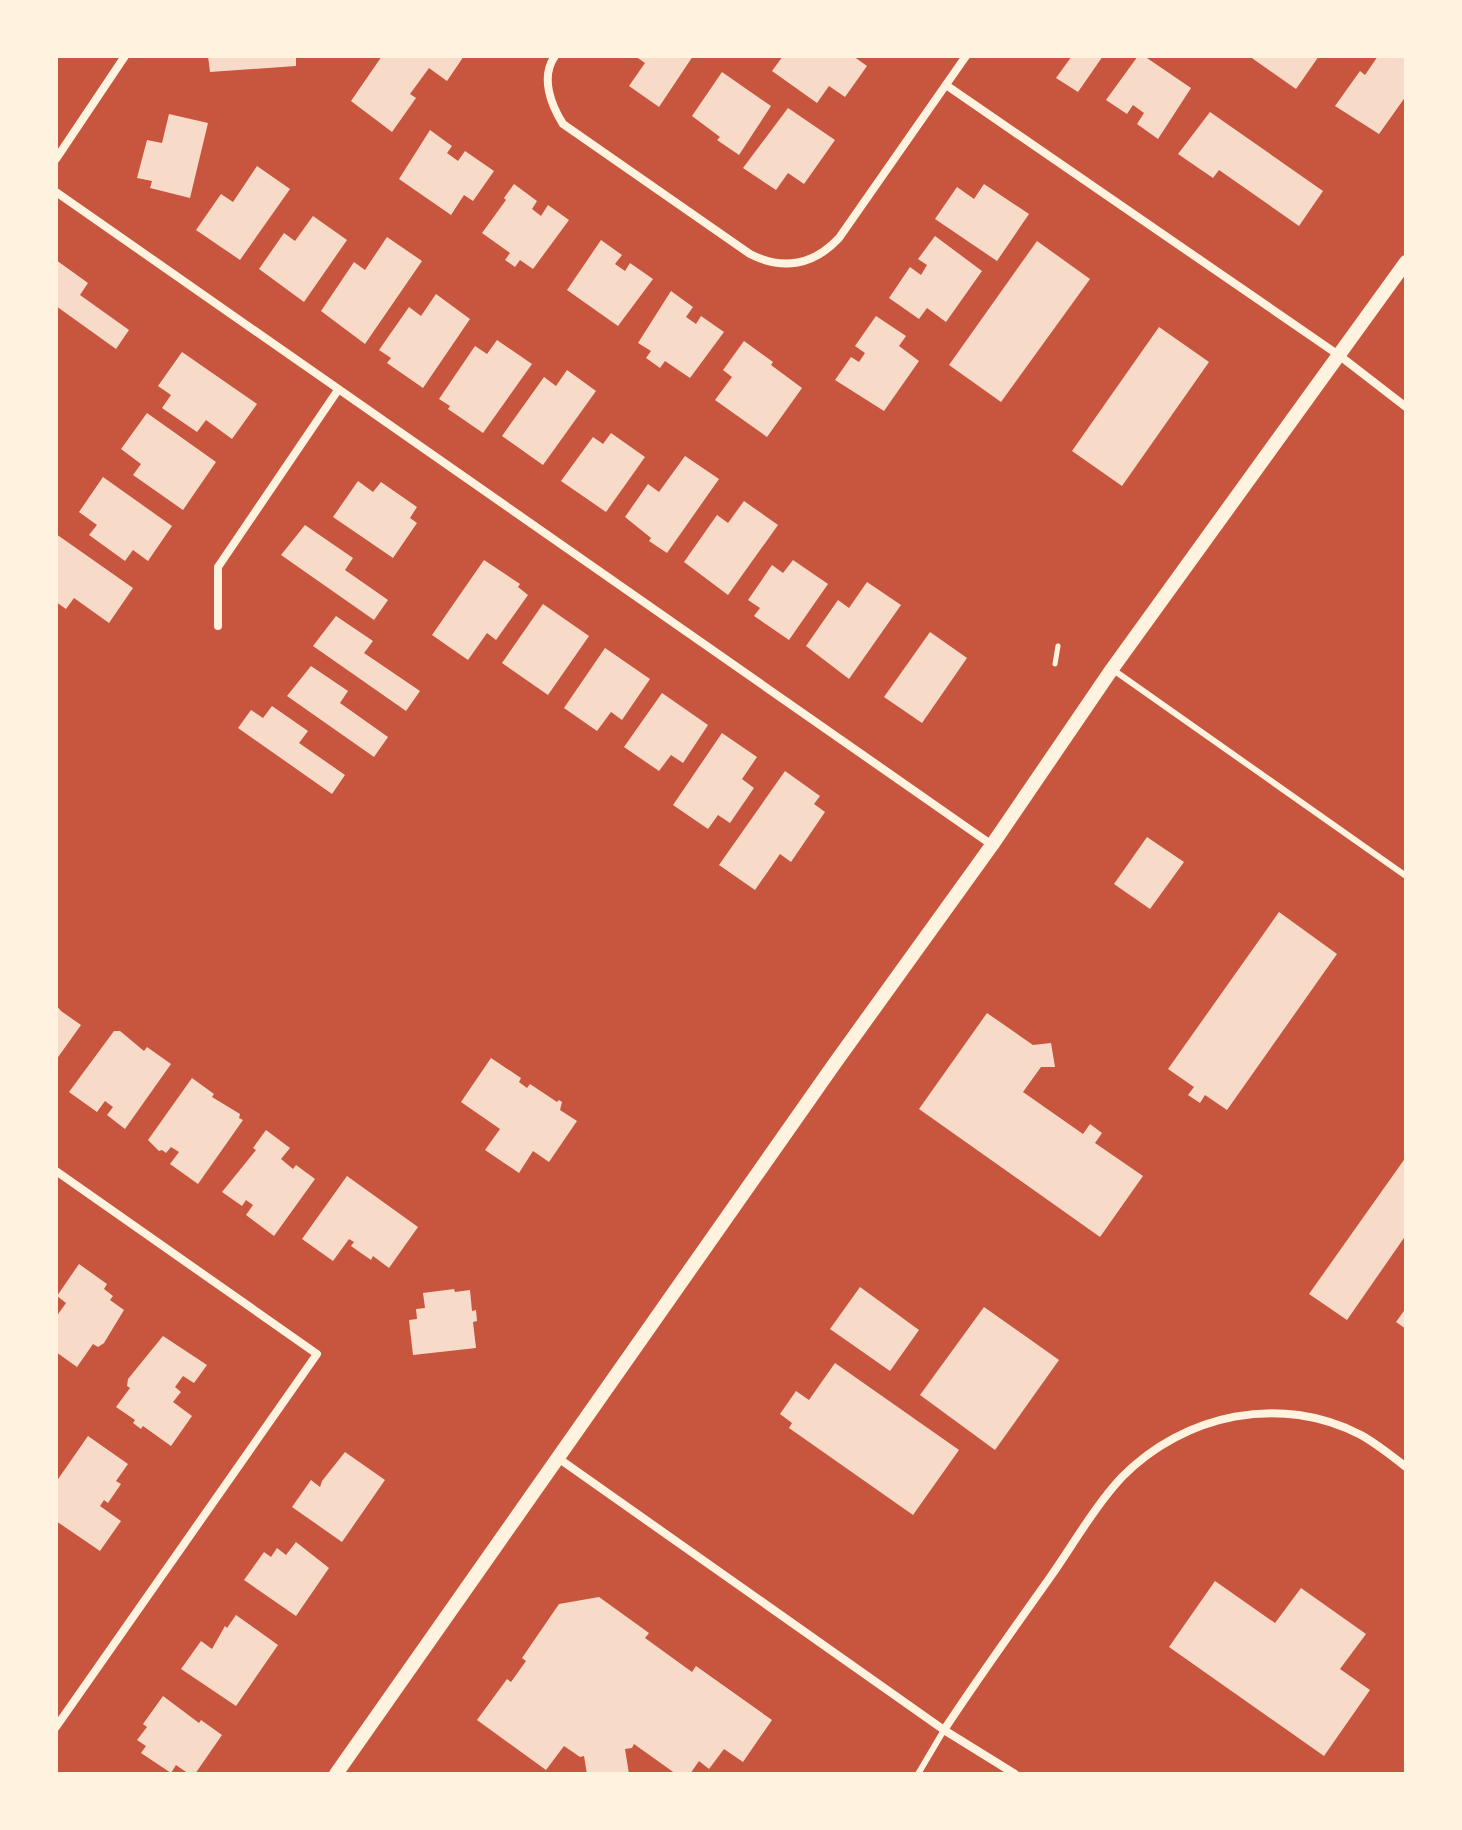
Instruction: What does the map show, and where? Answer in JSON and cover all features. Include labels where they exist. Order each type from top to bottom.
[{"type":"street","points":[[56,159],[125,56]]},
{"type":"street","points":[[555,56],[549,64],[550,95],[563,124],[750,254],[774,264],[799,264],[828,250],[966,56]]},
{"type":"street","points":[[946,85],[1340,356],[1406,407]]},
{"type":"street","points":[[56,192],[992,845]]},
{"type":"street","points":[[336,1774],[992,845],[1112,669],[1406,262]]},
{"type":"street","points":[[218,626],[218,567],[338,390]]},
{"type":"street","points":[[56,1171],[317,1354],[56,1727]]},
{"type":"street","points":[[944,1730],[1120,1479],[1167,1441],[1223,1418],[1280,1413],[1337,1424],[1363,1436],[1406,1467]]},
{"type":"street","points":[[558,1458],[944,1730],[1015,1774]]},
{"type":"lane","points":[[1112,669],[1406,876]]},
{"type":"lane","points":[[918,1774],[944,1730]]},
{"type":"path","points":[[1055,664],[1058,646]]},
{"type":"building","points":[[208,56],[296,56],[296,66],[210,72]]},
{"type":"building","points":[[382,56],[464,56],[447,81],[429,68],[410,94],[416,98],[392,132],[351,101]]},
{"type":"building","points":[[635,56],[693,56],[659,107],[629,86],[645,63]]},
{"type":"building","points":[[783,56],[853,56],[867,66],[845,97],[829,86],[817,103],[772,71]]},
{"type":"building","points":[[1072,56],[1103,56],[1078,92],[1056,78]]},
{"type":"building","points":[[1138,56],[1144,56],[1191,88],[1158,139],[1137,124],[1144,113],[1133,105],[1127,114],[1106,100]]},
{"type":"building","points":[[1249,56],[1319,56],[1296,89]]},
{"type":"building","points":[[1378,56],[1406,56],[1406,96],[1379,134],[1335,106],[1360,71],[1365,75]]},
{"type":"building","points":[[722,72],[771,106],[739,155],[717,140],[720,137],[692,116]]},
{"type":"building","points":[[788,108],[835,140],[804,184],[788,173],[776,190],[743,168]]},
{"type":"building","points":[[1210,112],[1323,191],[1299,226],[1219,170],[1213,178],[1178,154]]},
{"type":"building","points":[[169,114],[208,123],[190,198],[150,188],[152,181],[137,178],[147,140],[162,143]]},
{"type":"building","points":[[430,130],[452,146],[447,153],[458,161],[465,151],[494,171],[473,201],[464,195],[451,215],[399,179]]},
{"type":"building","points":[[257,166],[290,189],[240,260],[196,230],[221,194],[233,202]]},
{"type":"building","points":[[514,184],[537,201],[532,209],[541,216],[548,205],[569,220],[533,269],[520,260],[515,267],[505,260],[510,253],[482,233]]},
{"type":"building","points":[[984,184],[1029,214],[997,261],[935,219],[957,187],[974,199]]},
{"type":"building","points":[[313,216],[347,240],[304,302],[259,269],[284,233],[295,241]]},
{"type":"building","points":[[935,236],[982,271],[946,322],[927,308],[919,319],[889,298],[910,267],[921,275],[927,265],[918,259]]},
{"type":"building","points":[[387,237],[422,261],[365,344],[321,311],[354,262],[365,270]]},
{"type":"building","points":[[601,240],[622,255],[615,264],[625,271],[630,263],[653,279],[618,326],[567,290]]},
{"type":"building","points":[[1037,241],[1090,279],[1001,402],[949,365]]},
{"type":"building","points":[[56,260],[88,283],[80,295],[129,330],[116,349],[56,306]]},
{"type":"building","points":[[671,291],[693,307],[686,317],[696,324],[701,316],[724,332],[690,378],[665,361],[660,368],[646,358],[651,351],[638,343]]},
{"type":"building","points":[[436,294],[470,319],[423,388],[387,363],[391,358],[379,350],[409,307],[421,316]]},
{"type":"building","points":[[876,316],[906,336],[899,346],[919,361],[884,411],[835,380],[851,357],[859,362],[865,353],[855,346]]},
{"type":"building","points":[[1159,327],[1209,362],[1122,486],[1072,451]]},
{"type":"building","points":[[497,340],[532,364],[483,433],[448,409],[450,406],[439,399],[475,346],[487,354]]},
{"type":"building","points":[[744,341],[802,388],[767,437],[715,400],[732,377],[723,370]]},
{"type":"building","points":[[182,352],[257,404],[232,439],[206,420],[197,432],[162,408],[171,395],[158,386]]},
{"type":"building","points":[[567,370],[596,391],[543,465],[502,436],[544,377],[556,386]]},
{"type":"building","points":[[147,413],[216,462],[183,510],[133,475],[141,464],[121,449]]},
{"type":"building","points":[[611,433],[645,457],[606,512],[561,481],[593,437],[603,444]]},
{"type":"building","points":[[685,456],[719,479],[667,553],[649,541],[651,538],[625,517],[648,484],[659,492]]},
{"type":"building","points":[[103,477],[172,526],[148,561],[133,550],[125,561],[89,535],[97,525],[79,512]]},
{"type":"building","points":[[358,481],[373,492],[381,482],[417,507],[410,518],[417,523],[393,558],[333,517]]},
{"type":"building","points":[[744,501],[778,525],[728,595],[684,562],[717,515],[728,523]]},
{"type":"building","points":[[305,525],[353,558],[345,570],[388,600],[374,620],[281,555]]},
{"type":"building","points":[[56,534],[133,588],[109,623],[74,598],[66,609],[56,602]]},
{"type":"building","points":[[484,560],[520,584],[518,587],[528,595],[496,640],[487,633],[468,660],[432,635]]},
{"type":"building","points":[[793,560],[828,584],[789,640],[754,616],[760,608],[748,600],[772,565],[783,573]]},
{"type":"building","points":[[867,582],[901,605],[849,679],[806,646],[838,600],[849,608]]},
{"type":"building","points":[[543,604],[589,636],[548,695],[502,663]]},
{"type":"building","points":[[336,616],[373,641],[364,653],[420,691],[406,711],[313,646]]},
{"type":"building","points":[[930,632],[967,658],[922,723],[884,697]]},
{"type":"building","points":[[605,648],[650,679],[622,720],[611,712],[597,731],[564,708]]},
{"type":"building","points":[[311,666],[348,691],[340,703],[388,737],[374,757],[287,696]]},
{"type":"building","points":[[662,693],[708,725],[683,763],[671,755],[659,771],[624,747]]},
{"type":"building","points":[[272,706],[308,731],[299,743],[345,775],[332,794],[238,728],[251,710],[263,718]]},
{"type":"building","points":[[722,733],[757,757],[742,779],[754,788],[730,823],[718,815],[708,829],[673,805]]},
{"type":"building","points":[[785,771],[820,796],[814,804],[825,812],[791,862],[780,854],[755,890],[719,865]]},
{"type":"building","points":[[1147,837],[1184,862],[1150,909],[1114,884]]},
{"type":"building","points":[[1279,912],[1337,954],[1227,1110],[1205,1095],[1200,1103],[1188,1095],[1194,1087],[1168,1069]]},
{"type":"building","points":[[56,1005],[81,1025],[56,1060]]},
{"type":"building","points":[[987,1013],[1033,1045],[1051,1043],[1055,1067],[1041,1067],[1023,1092],[1083,1134],[1090,1124],[1102,1133],[1095,1143],[1143,1176],[1100,1237],[919,1109]]},
{"type":"building","points":[[114,1031],[120,1031],[144,1051],[147,1047],[171,1064],[125,1129],[107,1115],[113,1107],[105,1101],[97,1112],[69,1092]]},
{"type":"building","points":[[491,1058],[521,1078],[519,1082],[527,1088],[530,1084],[557,1102],[562,1102],[560,1110],[577,1121],[549,1162],[533,1151],[519,1173],[485,1150],[500,1129],[461,1102]]},
{"type":"building","points":[[192,1078],[214,1094],[212,1097],[240,1114],[239,1118],[243,1120],[198,1184],[170,1164],[179,1152],[171,1147],[166,1153],[159,1151],[148,1140]]},
{"type":"building","points":[[266,1130],[290,1148],[281,1159],[293,1169],[296,1165],[315,1179],[274,1236],[246,1215],[253,1205],[246,1200],[242,1206],[222,1192],[256,1150],[253,1148]]},
{"type":"building","points":[[1406,1157],[1406,1235],[1347,1320],[1309,1294]]},
{"type":"building","points":[[347,1176],[418,1227],[389,1268],[351,1246],[354,1242],[349,1239],[333,1261],[302,1239]]},
{"type":"building","points":[[79,1264],[107,1284],[104,1289],[113,1296],[110,1300],[124,1310],[104,1343],[98,1347],[93,1344],[77,1367],[56,1352],[56,1317],[66,1303],[57,1296]]},
{"type":"building","points":[[860,1287],[919,1330],[890,1371],[830,1329]]},
{"type":"building","points":[[454,1289],[455,1292],[470,1290],[472,1311],[476,1310],[477,1321],[473,1322],[476,1348],[413,1355],[409,1320],[417,1319],[416,1309],[425,1308],[423,1293]]},
{"type":"building","points":[[984,1307],[1059,1360],[995,1450],[920,1395]]},
{"type":"building","points":[[1406,1308],[1406,1329],[1396,1322]]},
{"type":"building","points":[[163,1336],[207,1365],[194,1383],[183,1376],[175,1387],[181,1392],[173,1402],[192,1416],[171,1446],[143,1426],[141,1429],[133,1423],[135,1420],[116,1407],[130,1388],[127,1386],[128,1379]]},
{"type":"building","points":[[835,1363],[959,1450],[913,1515],[789,1428],[792,1423],[780,1414],[796,1391],[809,1400]]},
{"type":"building","points":[[88,1436],[128,1464],[116,1481],[121,1484],[108,1503],[104,1500],[100,1506],[121,1521],[100,1551],[56,1521],[56,1482]]},
{"type":"building","points":[[345,1452],[385,1480],[342,1542],[292,1507],[311,1480],[320,1487]]},
{"type":"building","points":[[296,1542],[329,1568],[296,1616],[244,1580],[264,1552],[271,1557],[277,1548],[286,1555]]},
{"type":"building","points":[[1215,1581],[1275,1623],[1301,1588],[1366,1634],[1340,1669],[1370,1690],[1324,1756],[1169,1647]]},
{"type":"building","points":[[599,1597],[649,1633],[645,1638],[692,1672],[696,1666],[772,1720],[743,1762],[724,1749],[709,1769],[699,1761],[690,1774],[676,1774],[634,1744],[632,1748],[625,1749],[629,1774],[587,1774],[584,1756],[580,1757],[564,1746],[546,1770],[477,1720],[507,1679],[511,1682],[526,1661],[522,1658],[559,1604]]},
{"type":"building","points":[[236,1615],[278,1645],[236,1706],[181,1669],[201,1641],[212,1649],[225,1626],[227,1628]]},
{"type":"building","points":[[163,1696],[199,1723],[201,1720],[222,1735],[195,1774],[189,1774],[176,1765],[171,1773],[141,1753],[146,1746],[137,1740],[147,1727],[143,1724]]}]
